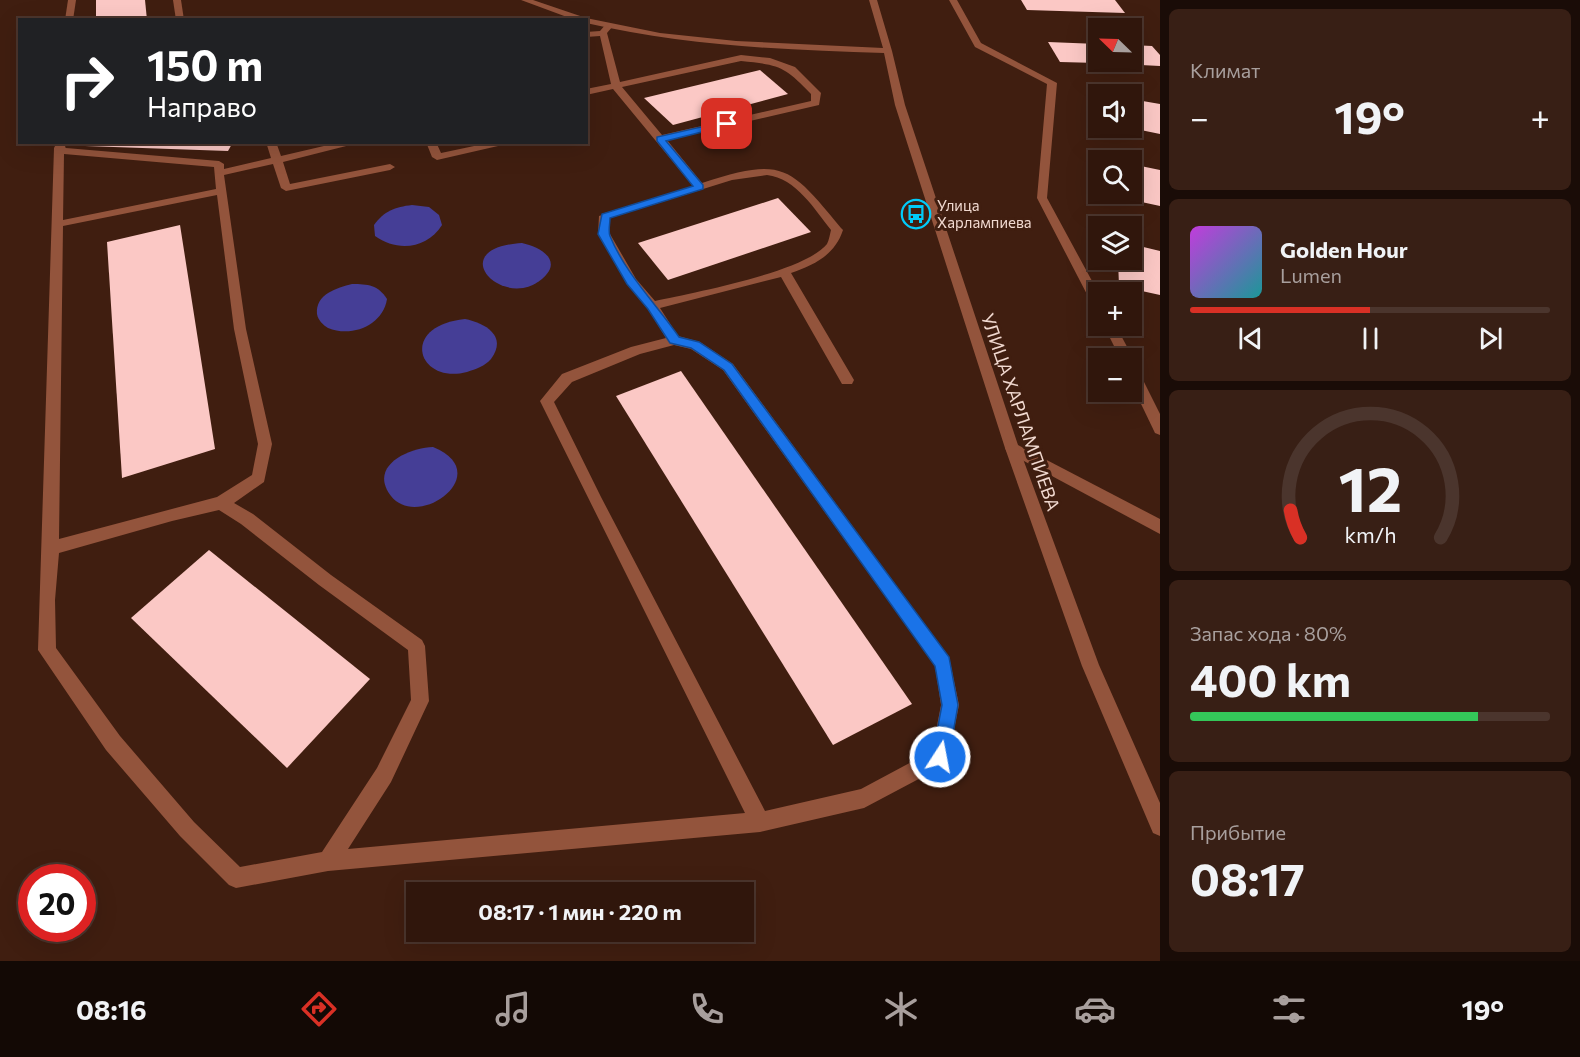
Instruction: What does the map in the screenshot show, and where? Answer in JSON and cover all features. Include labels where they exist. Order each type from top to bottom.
[{"type":"street","points":[[69,18],[72,0]]},
{"type":"street","points":[[177,0],[180,18]]},
{"type":"street","points":[[525,0],[580,18]]},
{"type":"street","name":"УЛИЦА ХАРЛАМПИЕВА","points":[[873,0],[888,51],[900,105],[1012,448],[1091,666],[1160,826]]},
{"type":"street","points":[[953,0],[978,45],[1052,83],[1042,198],[1088,285]]},
{"type":"street","points":[[588,21],[606,29],[695,39],[888,51]]},
{"type":"street","points":[[588,34],[606,29]]},
{"type":"street","points":[[606,29],[616,86],[699,187]]},
{"type":"street","points":[[588,92],[741,58],[770,61],[792,69],[816,93],[816,103],[660,139]]},
{"type":"street","points":[[272,144],[285,188],[390,167]]},
{"type":"street","points":[[219,173],[348,144]]},
{"type":"street","points":[[432,144],[437,157],[500,144]]},
{"type":"street","points":[[51,548],[172,514],[221,503],[259,478],[265,444],[240,329],[219,164],[64,151],[60,145]]},
{"type":"street","points":[[60,145],[51,548],[46,600],[47,650],[113,742],[187,829],[236,878],[328,861],[760,822],[864,798],[940,757],[950,705],[943,663],[728,367],[695,345],[675,340],[636,350],[567,378],[547,401],[596,502],[760,822]]},
{"type":"street","points":[[652,306],[810,262],[832,246],[837,231],[797,184],[778,173],[749,173],[605,216],[604,234],[631,281],[652,306],[675,340]]},
{"type":"street","points":[[58,224],[221,190]]},
{"type":"street","points":[[784,271],[847,381]]},
{"type":"street","points":[[1142,392],[1160,429]]},
{"type":"street","points":[[1012,448],[1160,527]]},
{"type":"street","points":[[221,503],[248,519],[325,580],[416,645],[420,701],[384,775],[328,861]]},
{"type":"shaded area","points":[[412,205],[429,207],[439,215],[442,225],[436,233],[411,246],[393,244],[375,236],[374,225],[382,216],[395,209]]},
{"type":"shaded area","points":[[522,243],[542,251],[550,260],[551,266],[542,279],[527,287],[511,288],[497,283],[487,275],[483,265],[486,255],[498,247]]},
{"type":"shaded area","points":[[352,284],[368,285],[380,291],[387,299],[384,308],[373,322],[365,327],[347,331],[328,328],[317,314],[320,301],[328,293]]},
{"type":"shaded area","points":[[465,319],[480,324],[492,332],[496,337],[496,351],[486,364],[467,372],[450,374],[437,370],[427,363],[422,353],[423,342],[430,332],[444,324]]},
{"type":"shaded area","points":[[433,447],[451,458],[457,471],[455,483],[446,494],[433,503],[418,507],[403,505],[391,496],[385,485],[384,476],[388,468],[403,455]]},
{"type":"building","points":[[96,0],[145,0],[147,18],[96,18]]},
{"type":"building","points":[[1021,0],[1115,0],[1125,13],[1027,10]]},
{"type":"building","points":[[1048,42],[1088,44],[1088,63],[1060,62]]},
{"type":"building","points":[[1142,46],[1152,46],[1160,55],[1160,66],[1142,65]]},
{"type":"building","points":[[760,70],[788,94],[673,125],[644,98]]},
{"type":"building","points":[[1142,101],[1160,104],[1160,134],[1142,130]]},
{"type":"building","points":[[86,144],[232,144],[228,151],[85,146]]},
{"type":"building","points":[[1142,166],[1160,170],[1160,206],[1142,202]]},
{"type":"building","points":[[778,198],[811,232],[668,280],[638,243]]},
{"type":"building","points":[[180,225],[215,449],[122,478],[107,242]]},
{"type":"building","points":[[1142,247],[1160,251],[1160,295],[1142,291],[1142,282],[1119,282],[1118,270],[1142,270]]},
{"type":"building","points":[[681,371],[912,704],[833,745],[616,396]]},
{"type":"building","points":[[209,550],[370,679],[287,768],[131,618]]},
{"type":"place","name":"Улица Харлампиева","points":[[916,214]]},
{"type":"route","points":[[727,124],[660,139],[699,187],[605,216],[604,234],[631,281],[652,306],[675,340],[695,345],[728,367],[943,663],[950,705],[940,757]]}]
